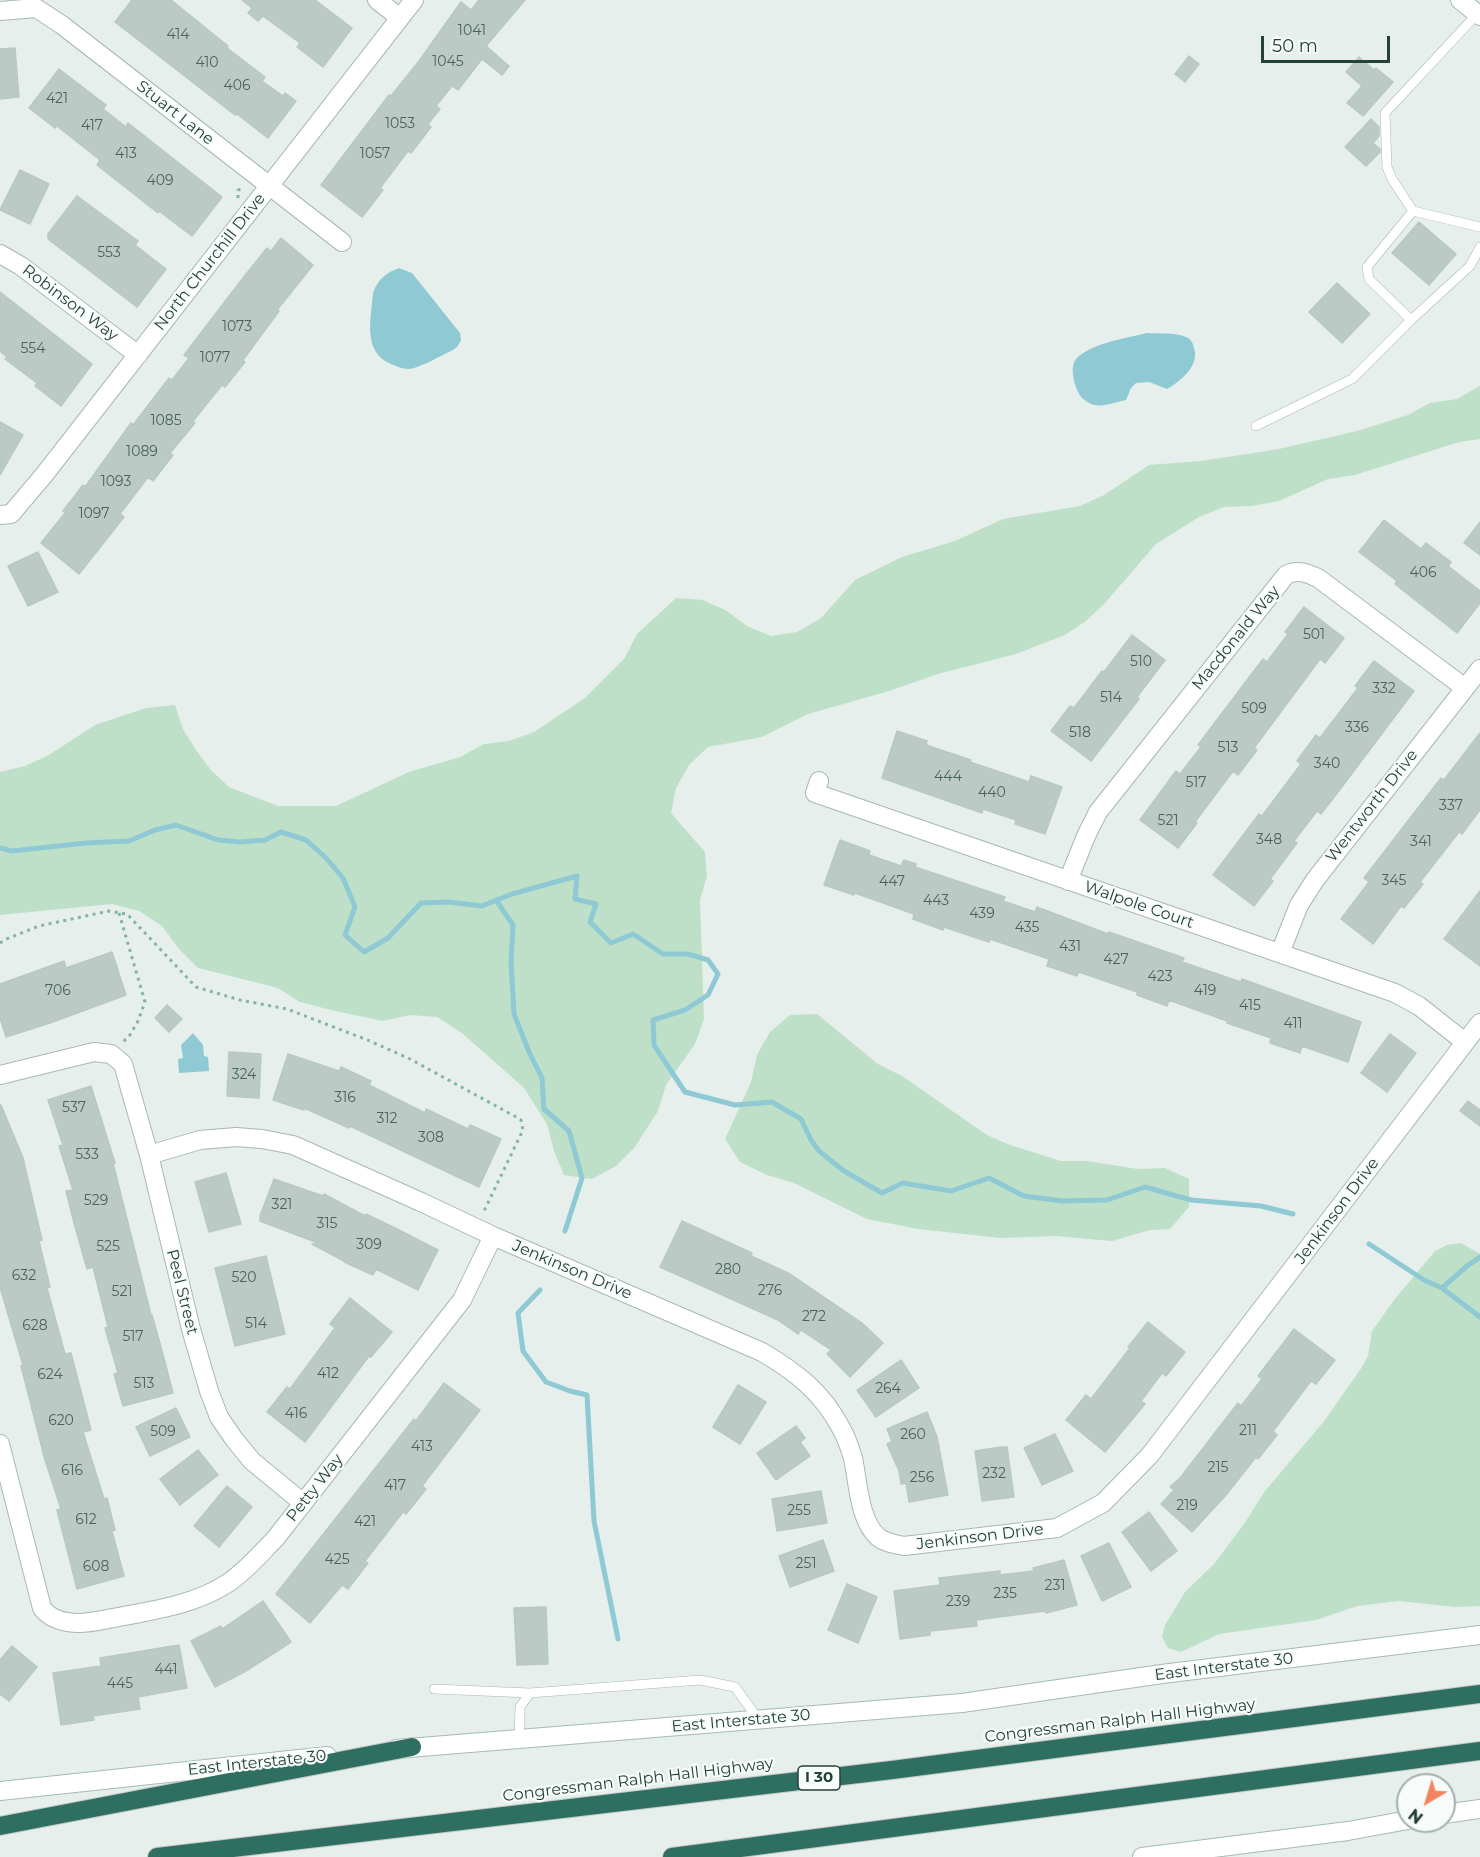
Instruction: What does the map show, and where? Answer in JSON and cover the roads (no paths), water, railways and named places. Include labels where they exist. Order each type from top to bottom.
[{"type":"highway","name":"Congressman Ralph Hall Highway","points":[[157,1857],[880,1771],[1480,1694]]},
{"type":"highway","points":[[0,1826],[412,1747]]},
{"type":"highway","points":[[672,1857],[1480,1751]]},
{"type":"street","points":[[376,0],[400,18]]},
{"type":"street","name":"North Churchill Drive","points":[[0,515],[11,514],[44,475],[414,0]]},
{"type":"street","points":[[1460,0],[1479,15]]},
{"type":"street","name":"Stuart Lane","points":[[0,11],[36,8],[62,25],[342,242]]},
{"type":"street","name":"Robinson Way","points":[[0,254],[21,266],[138,355]]},
{"type":"street","name":"Macdonald Way","points":[[1068,881],[1098,812],[1286,575],[1290,573],[1307,573],[1318,578],[1465,688]]},
{"type":"street","name":"Wentworth Drive","points":[[1280,953],[1299,905],[1315,880],[1480,669]]},
{"type":"street","name":"Walpole Court","points":[[819,781],[815,793],[1395,993],[1419,1006],[1465,1042]]},
{"type":"street","name":"Jenkinson Drive","points":[[149,1155],[200,1140],[236,1137],[293,1145],[493,1236],[762,1352],[790,1368],[813,1388],[829,1408],[842,1430],[852,1456],[869,1526],[878,1537],[904,1546],[1057,1528],[1103,1503],[1150,1455],[1480,1023]]},
{"type":"street","name":"Peel Street","points":[[0,1075],[94,1052],[111,1054],[123,1064],[149,1155],[191,1329],[219,1417],[252,1461],[303,1503]]},
{"type":"street","name":"Petty Way","points":[[0,1444],[42,1608],[46,1614],[54,1619],[78,1623],[177,1605],[210,1593],[247,1568],[275,1539],[462,1300],[493,1236]]},
{"type":"street","name":"East Interstate 30","points":[[0,1791],[412,1747],[962,1703],[1162,1674],[1480,1635]]},
{"type":"street","points":[[1456,1812],[1480,1809]]},
{"type":"street","points":[[1142,1857],[1348,1831],[1396,1822]]},
{"type":"lane","points":[[1479,15],[1385,113],[1388,167],[1392,179],[1413,211],[1480,227]]},
{"type":"lane","points":[[1412,320],[1368,279],[1367,267],[1413,211]]},
{"type":"lane","points":[[1256,426],[1352,379],[1470,266],[1480,247]]},
{"type":"lane","points":[[434,1689],[530,1693],[700,1680],[735,1687],[758,1719]]},
{"type":"lane","points":[[519,1739],[520,1707],[530,1693]]},
{"type":"water","points":[[399,268],[412,273],[460,333],[461,340],[453,350],[411,369],[405,369],[382,359],[376,352],[370,334],[375,288],[383,277]]},
{"type":"water","points":[[1147,333],[1177,334],[1190,340],[1195,354],[1188,372],[1167,389],[1149,382],[1136,383],[1126,400],[1110,404],[1094,405],[1082,398],[1077,390],[1073,372],[1077,358],[1092,348]]},
{"type":"water","points":[[193,1033],[203,1045],[204,1056],[208,1057],[209,1071],[179,1073],[178,1059],[183,1058],[181,1045]]},
{"type":"waterway","points":[[0,848],[12,851],[129,841],[155,830],[176,825],[218,840],[240,842],[265,840],[281,832],[306,840],[343,878],[355,907],[345,935],[364,952],[388,938],[421,903],[449,902],[482,906],[512,894],[577,876],[575,899],[596,904],[590,922],[611,943],[633,934],[663,954],[688,954],[708,960],[718,974],[708,995],[685,1010],[653,1020],[654,1045],[685,1092],[735,1105],[772,1102],[801,1119],[819,1151],[844,1171],[882,1193],[903,1183],[951,1191],[989,1178],[1024,1196],[1062,1201],[1107,1200],[1145,1187],[1191,1200],[1261,1206],[1293,1214]]},
{"type":"waterway","points":[[496,900],[513,925],[511,962],[514,1014],[542,1078],[544,1109],[569,1131],[582,1178],[565,1231]]},
{"type":"waterway","points":[[1369,1244],[1424,1280],[1442,1288],[1480,1257]]},
{"type":"waterway","points":[[1442,1288],[1480,1317]]},
{"type":"waterway","points":[[540,1290],[518,1313],[523,1351],[546,1382],[587,1395],[594,1521],[618,1639]]}]
